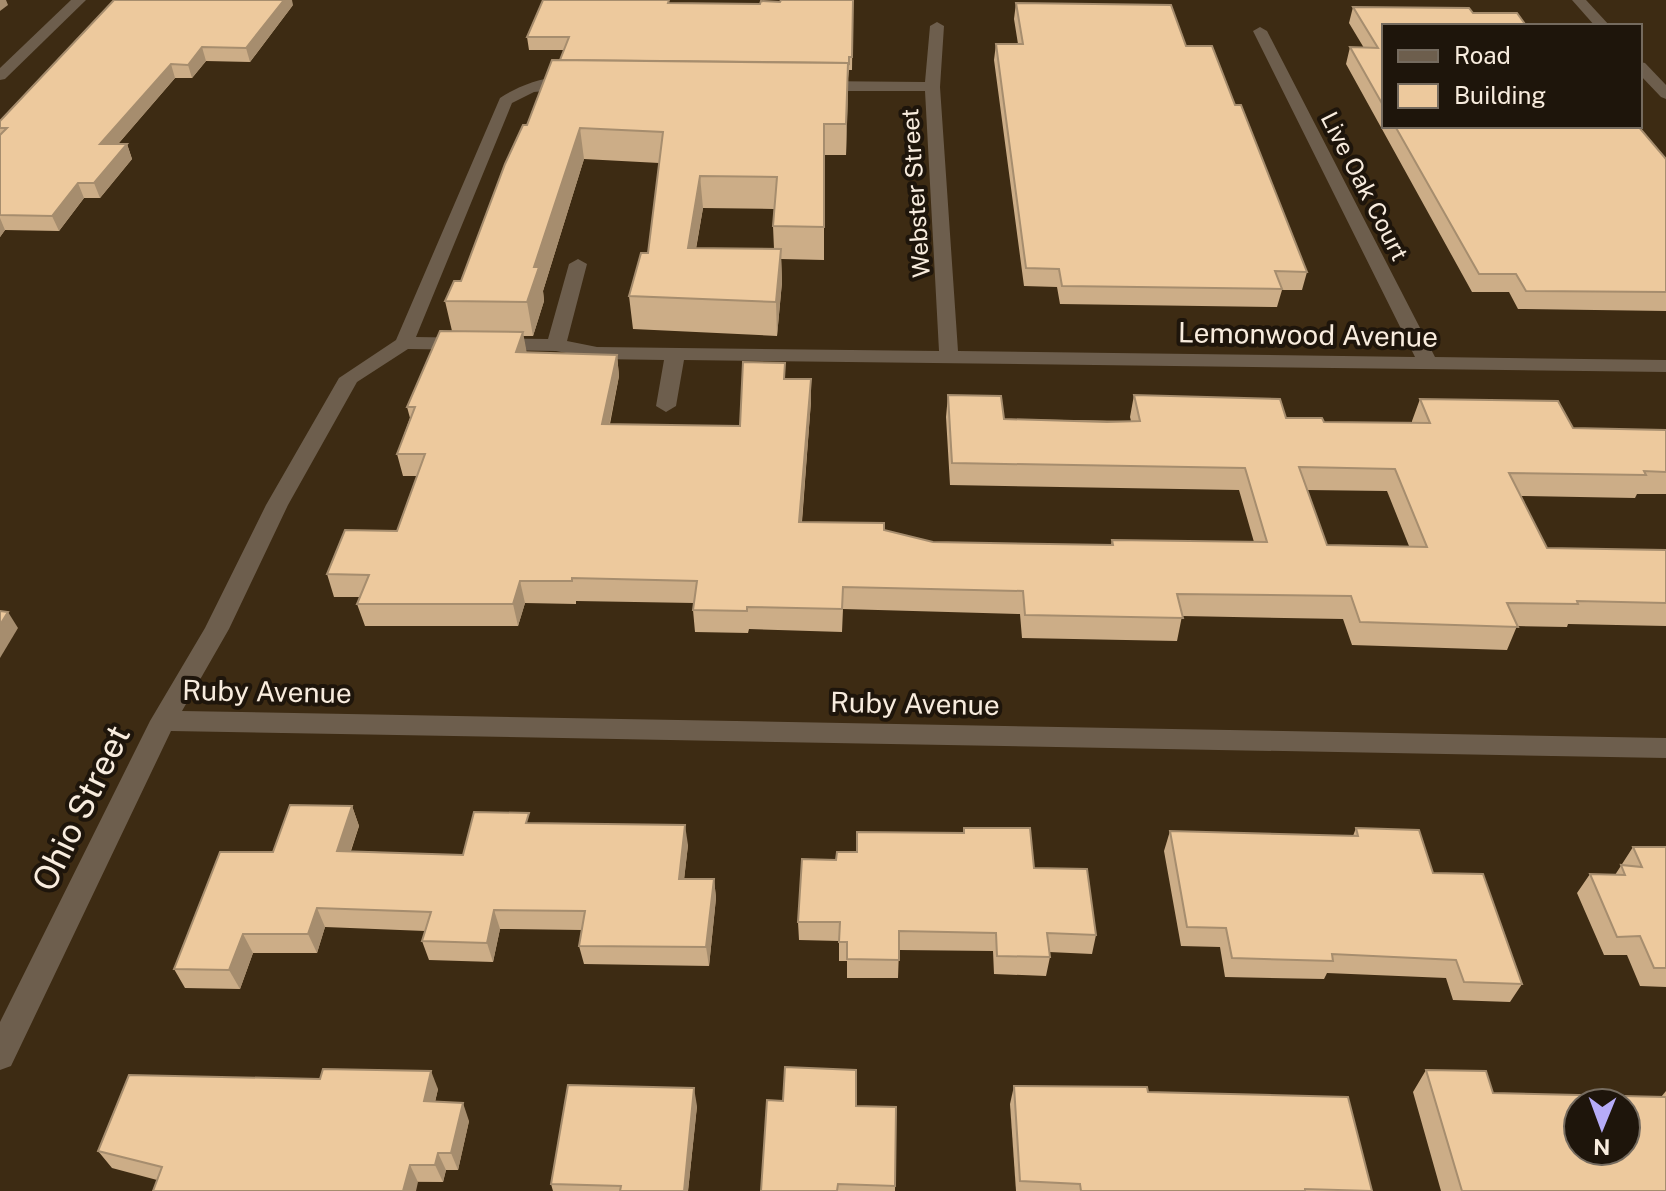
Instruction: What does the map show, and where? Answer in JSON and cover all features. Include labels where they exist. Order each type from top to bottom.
[{"type":"street","points":[[0,76],[79,0]]},
{"type":"street","points":[[1579,0],[1601,24]]},
{"type":"street","name":"Webster Street","points":[[937,26],[932,87],[949,357]]},
{"type":"street","name":"Live Oak Court","points":[[1260,31],[1428,363]]},
{"type":"street","points":[[1642,68],[1666,94]]},
{"type":"street","points":[[404,343],[505,101],[522,89],[545,83],[592,84]]},
{"type":"street","points":[[794,85],[932,87]]},
{"type":"street","points":[[556,345],[578,264]]},
{"type":"street","name":"Lemonwood Avenue","points":[[404,343],[556,345],[597,353],[1666,366]]},
{"type":"street","name":"Ohio Street","points":[[0,1055],[163,721],[217,629],[277,505],[349,378],[404,343]]},
{"type":"street","points":[[666,406],[675,354]]},
{"type":"street","name":"Ruby Avenue","points":[[163,721],[1666,748]]},
{"type":"building","points":[[114,0],[284,0],[246,48],[202,47],[188,65],[171,64],[100,144],[127,144],[94,183],[78,183],[52,216],[0,215],[0,135],[7,128],[0,128],[0,121]]},
{"type":"building","points":[[543,0],[760,4],[761,1],[781,0],[853,0],[852,57],[849,57],[849,65],[560,60],[569,37],[527,37]]},
{"type":"building","points":[[1016,3],[1171,5],[1186,46],[1212,46],[1235,105],[1241,105],[1307,272],[1275,271],[1282,289],[1062,286],[1059,269],[1026,268],[996,44],[1023,44]]},
{"type":"building","points":[[1353,7],[1469,8],[1473,13],[1517,13],[1525,24],[1382,24],[1382,103],[1350,47],[1378,48]]},
{"type":"building","points":[[552,60],[848,63],[846,124],[824,124],[824,227],[773,226],[777,177],[700,176],[688,248],[781,249],[776,302],[629,296],[641,253],[648,253],[663,132],[580,128],[534,267],[539,267],[527,302],[445,301],[454,281],[461,281],[505,164],[523,125],[527,125]]},
{"type":"building","points":[[1396,128],[1640,128],[1666,159],[1666,292],[1526,291],[1516,274],[1479,274]]},
{"type":"building","points":[[440,331],[523,332],[516,352],[617,355],[602,424],[740,426],[743,362],[785,363],[784,379],[811,379],[799,522],[884,523],[884,530],[933,542],[1113,545],[1112,540],[1267,542],[1245,468],[952,463],[948,395],[1001,396],[1004,419],[1107,422],[1140,421],[1134,395],[1280,399],[1286,418],[1322,418],[1324,422],[1430,423],[1420,399],[1558,401],[1573,428],[1666,430],[1666,472],[1644,471],[1646,475],[1509,473],[1547,548],[1666,550],[1666,603],[1507,603],[1518,627],[1360,622],[1351,596],[1177,594],[1183,618],[1025,615],[1023,591],[843,587],[842,609],[747,607],[747,611],[693,610],[697,581],[572,578],[572,581],[520,581],[513,604],[357,604],[369,575],[327,574],[345,530],[397,531],[425,454],[397,454],[415,407],[407,407]],"holes":[[[1299,467],[1395,469],[1427,547],[1327,545]]]},
{"type":"building","points":[[0,611],[8,612],[0,625]]},
{"type":"building","points":[[290,805],[352,806],[337,851],[463,855],[474,812],[529,813],[526,823],[685,825],[679,879],[714,879],[706,947],[579,946],[585,911],[494,910],[487,943],[422,941],[431,912],[317,908],[308,934],[243,934],[229,970],[174,969],[220,852],[273,852]]},
{"type":"building","points":[[964,828],[1030,828],[1034,868],[1087,869],[1096,935],[1047,933],[1050,957],[997,956],[996,933],[899,931],[899,960],[847,959],[847,942],[839,942],[840,922],[798,922],[802,859],[836,860],[837,852],[857,852],[857,832],[964,833]]},
{"type":"building","points":[[1356,828],[1419,830],[1433,873],[1483,874],[1522,984],[1464,982],[1456,960],[1332,954],[1333,961],[1232,958],[1226,928],[1187,927],[1170,831],[1358,836]]},
{"type":"building","points":[[1633,847],[1666,847],[1666,968],[1654,968],[1640,936],[1617,937],[1590,874],[1625,875],[1621,865],[1642,867]]},
{"type":"building","points":[[785,1067],[856,1070],[856,1106],[896,1107],[895,1186],[838,1184],[837,1191],[761,1191],[767,1100],[783,1101]]},
{"type":"building","points":[[323,1069],[431,1071],[424,1101],[463,1103],[451,1153],[438,1153],[435,1165],[410,1165],[403,1191],[153,1191],[162,1167],[98,1151],[129,1075],[320,1079]]},
{"type":"building","points":[[1426,1070],[1486,1071],[1493,1093],[1562,1095],[1562,1167],[1642,1167],[1642,1096],[1666,1097],[1666,1191],[1462,1191]]},
{"type":"building","points":[[568,1085],[694,1088],[684,1191],[620,1191],[621,1186],[551,1184]]},
{"type":"building","points":[[1014,1086],[1147,1087],[1148,1092],[1348,1097],[1372,1191],[1081,1191],[1080,1184],[1020,1181]]}]
